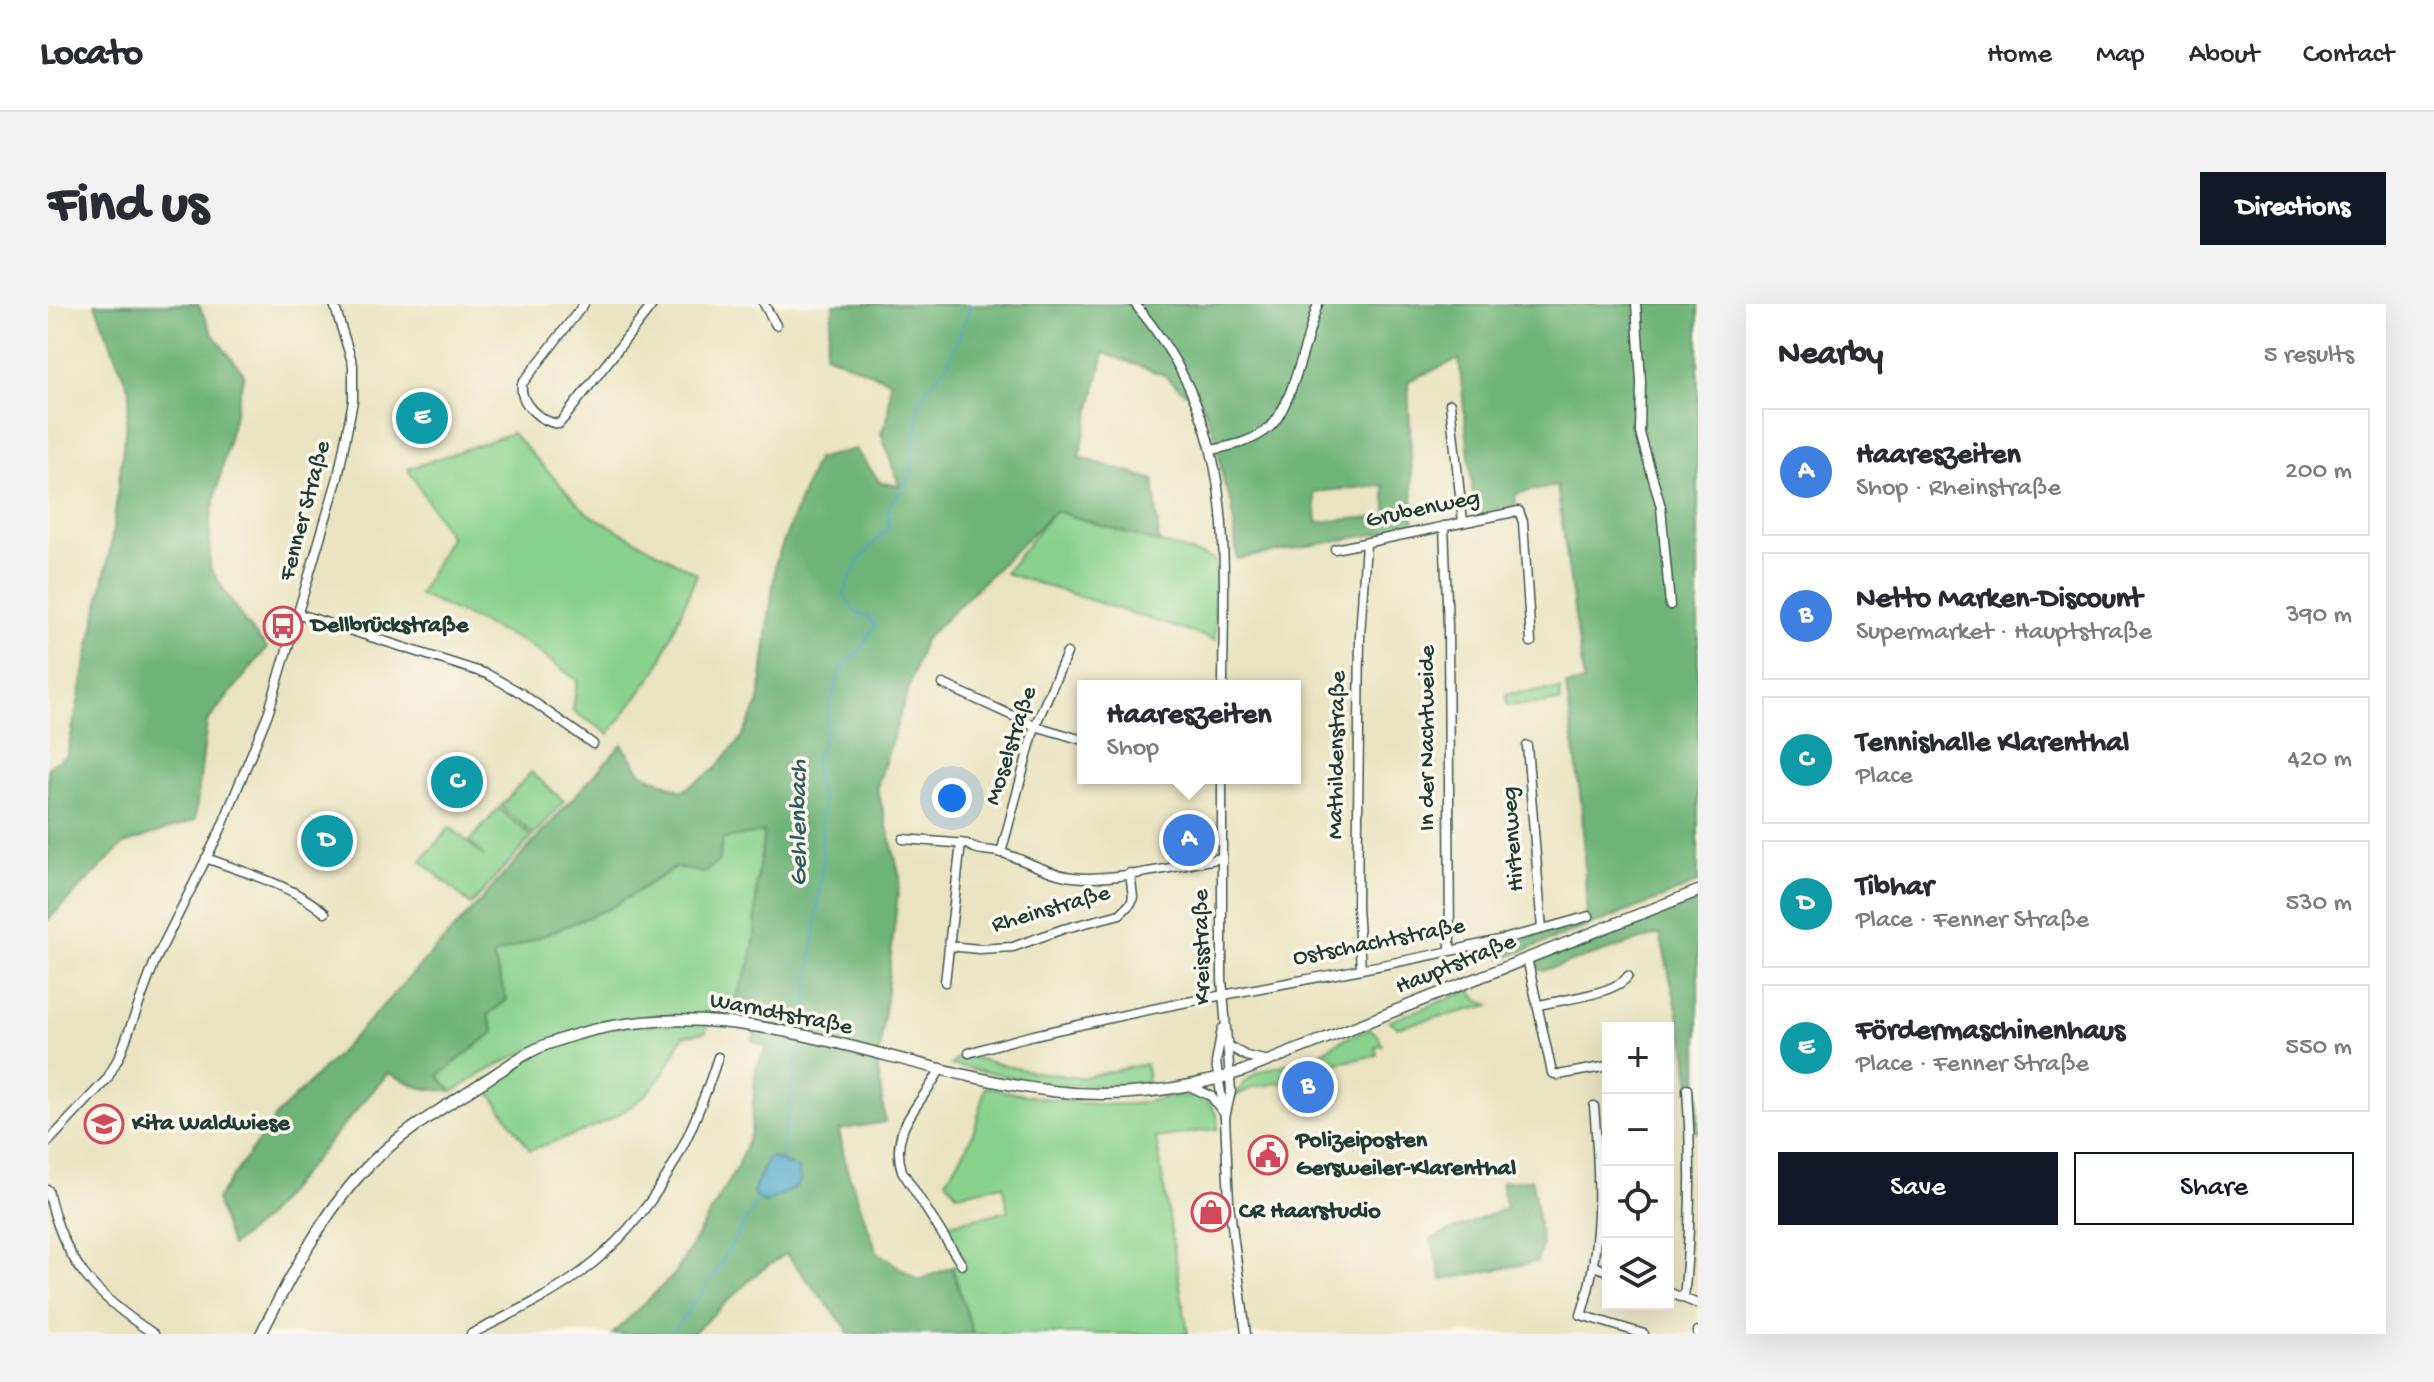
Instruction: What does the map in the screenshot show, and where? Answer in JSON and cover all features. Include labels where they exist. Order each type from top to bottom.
[{"type":"main road","name":"Hauptstraße","points":[[1224,1078],[1698,891]]},
{"type":"main road","name":"Warndtstraße","points":[[261,1334],[327,1219],[372,1162],[418,1123],[526,1054],[548,1044],[616,1024],[706,1019],[773,1030],[1053,1091],[1140,1092],[1224,1078]]},
{"type":"street","name":"Fenner Straße","points":[[48,1142],[107,1079],[120,1055],[155,961],[220,831],[269,711],[338,477],[353,401],[355,381],[351,352],[334,304]]},
{"type":"street","points":[[584,304],[522,384],[521,392],[526,402],[553,424],[559,424],[565,417],[653,304]]},
{"type":"street","points":[[764,304],[776,325]]},
{"type":"street","points":[[1135,304],[1183,374],[1198,406],[1212,450],[1223,524],[1223,680]]},
{"type":"street","points":[[1212,450],[1252,439],[1272,426],[1294,380],[1318,304]]},
{"type":"street","points":[[1636,304],[1640,354],[1640,433],[1661,507],[1670,605]]},
{"type":"street","points":[[1450,404],[1463,522]]},
{"type":"street","name":"Grubenweg","points":[[1335,549],[1519,511],[1523,522],[1531,642]]},
{"type":"street","name":"In der Nachtweide","points":[[1444,526],[1448,627],[1450,950]]},
{"type":"street","name":"Mathildenstraße","points":[[1361,968],[1357,907],[1360,636],[1366,543]]},
{"type":"street","points":[[299,614],[487,674],[521,693],[593,744]]},
{"type":"street","name":"Moselstraße","points":[[1001,853],[1035,726],[1067,653]]},
{"type":"street","points":[[943,684],[1035,726],[1077,738]]},
{"type":"street","name":"Hirtenweg","points":[[1527,746],[1542,929]]},
{"type":"street","name":"Kreisstraße","points":[[1222,784],[1223,993],[1227,1045],[1224,1078]]},
{"type":"street","name":"Rheinstraße","points":[[903,839],[961,843],[1075,877],[1130,873],[1222,858]]},
{"type":"street","name":"Rheinstraße","points":[[945,982],[961,843]]},
{"type":"street","points":[[206,858],[289,889],[325,913]]},
{"type":"street","name":"Rheinstraße","points":[[949,946],[987,950],[1013,947],[1063,929],[1120,914],[1133,897],[1130,873]]},
{"type":"street","name":"Ostschachtstraße","points":[[969,1053],[1002,1042],[1223,993],[1450,950],[1589,916]]},
{"type":"street","points":[[1527,958],[1552,1073],[1558,1075],[1602,1067]]},
{"type":"street","points":[[1539,1005],[1608,989],[1625,981],[1628,976]]},
{"type":"street","name":"Kreisstraße","points":[[1224,1019],[1216,1063],[1231,1094],[1224,1116],[1229,1202],[1246,1334]]},
{"type":"street","points":[[1227,1045],[1246,1056],[1270,1061]]},
{"type":"street","points":[[471,1334],[553,1291],[583,1271],[631,1228],[651,1204],[689,1138],[718,1057]]},
{"type":"street","points":[[941,1068],[904,1125],[897,1147],[898,1160],[962,1265]]},
{"type":"street","points":[[700,1076],[710,1080]]},
{"type":"street","points":[[1189,1086],[1211,1096],[1224,1116]]},
{"type":"street","points":[[1684,1298],[1691,1218],[1687,1089]]},
{"type":"street","points":[[1594,1106],[1598,1174],[1593,1266],[1581,1315],[1644,1334]]},
{"type":"street","points":[[48,1190],[55,1223],[67,1251],[80,1269],[109,1301],[154,1334]]},
{"type":"street","points":[[1593,1266],[1602,1269]]},
{"type":"street","points":[[1674,1294],[1698,1304]]},
{"type":"green space","points":[[95,304],[198,304],[214,336],[244,374],[210,520],[210,568],[243,620],[267,648],[207,722],[195,820],[124,844],[48,920],[48,767],[67,755],[111,545],[130,392]]},
{"type":"green space","points":[[834,304],[1698,304],[1698,882],[1502,959],[1498,947],[1504,945],[1506,949],[1512,947],[1512,943],[1587,920],[1582,809],[1566,685],[1584,682],[1557,486],[1515,494],[1516,506],[1475,514],[1459,359],[1408,381],[1414,527],[1237,559],[1232,503],[1224,484],[1215,434],[1196,390],[1185,393],[1164,375],[1104,353],[1079,457],[1154,480],[1159,543],[1055,511],[924,640],[877,787],[900,877],[878,1068],[885,1122],[839,1130],[846,1166],[877,1252],[918,1280],[952,1267],[973,1334],[848,1334],[846,1327],[786,1254],[760,1271],[692,1334],[612,1334],[675,1274],[737,1167],[751,1133],[756,1069],[767,1047],[753,1041],[757,1021],[730,1016],[751,960],[764,832],[723,839],[719,861],[704,873],[676,867],[610,908],[493,956],[507,1000],[488,1015],[494,1032],[438,1076],[453,1092],[421,1088],[388,1073],[263,1220],[231,1246],[216,1200],[276,1116],[473,909],[622,744],[642,773],[682,791],[714,770],[742,737],[759,702],[776,561],[816,459],[855,449],[881,483],[899,485],[881,433],[888,417],[890,381],[825,354]],"holes":[[[1384,485],[1387,516],[1317,522],[1314,492]]]},
{"type":"green space","points":[[512,433],[587,513],[697,574],[657,670],[609,734],[573,711],[577,680],[526,643],[419,595],[450,537],[408,469]]},
{"type":"green space","points":[[1055,510],[1214,559],[1215,640],[1005,573]]},
{"type":"green space","points":[[1560,689],[1561,702],[1507,706],[1506,694]]},
{"type":"green space","points":[[531,772],[564,801],[534,835],[501,806]]},
{"type":"green space","points":[[499,808],[532,837],[471,905],[421,861],[450,827],[484,856],[469,842]]},
{"type":"green space","points":[[765,831],[757,881],[751,960],[730,1016],[656,1017],[585,1030],[518,1055],[453,1092],[438,1076],[494,1032],[487,1015],[507,1000],[492,956],[610,908],[722,839]]},
{"type":"green space","points":[[1698,902],[1697,1133],[1687,1053],[1660,934],[1543,971],[1537,963],[1539,958]]},
{"type":"green space","points":[[1470,990],[1479,1001],[1491,1005],[1397,1027],[1390,1021]]},
{"type":"green space","points":[[707,1022],[706,1032],[683,1036],[659,1080],[632,1106],[600,1124],[530,1150],[483,1082],[548,1046],[616,1027]]},
{"type":"green space","points":[[1370,1029],[1378,1035],[1382,1045],[1375,1046],[1377,1055],[1315,1068],[1316,1077],[1254,1087],[1236,1096],[1249,1078],[1259,1073],[1313,1057],[1344,1039]]},
{"type":"green space","points":[[966,1056],[1029,1071],[1080,1078],[1146,1064],[1148,1083],[1054,1085],[951,1065],[956,1059]]},
{"type":"green space","points":[[985,1087],[1077,1103],[1132,1104],[1191,1096],[1210,1103],[1217,1116],[1218,1129],[1156,1138],[1188,1334],[973,1334],[952,1267],[965,1262],[944,1225],[1008,1211],[1003,1185],[957,1194],[946,1180],[972,1136]]},
{"type":"green space","points":[[1532,1179],[1542,1245],[1537,1262],[1442,1280],[1431,1239],[1506,1208],[1501,1182]]},
{"type":"water","points":[[771,1157],[797,1168],[801,1180],[795,1188],[765,1203],[753,1192],[767,1159]]},
{"type":"waterway","name":"Gehlenbach","points":[[804,1024],[823,861],[823,802],[817,784],[815,761],[826,732],[830,703],[842,667],[859,651],[875,625],[869,617],[855,612],[844,595],[862,558],[889,528],[888,507],[909,479],[920,398],[948,363],[971,304]]},
{"type":"waterway","name":"Gehlenbach","points":[[780,1159],[801,1042]]},
{"type":"waterway","name":"Gehlenbach","points":[[670,1334],[711,1280],[758,1200]]},
{"type":"place","name":"Fördermaschinenhaus","points":[[422,418]]},
{"type":"place","name":"Dellbrückstraße","points":[[283,626]]},
{"type":"place","name":"Tennishalle Klarenthal","points":[[457,782]]},
{"type":"place","name":"Haareszeiten","points":[[1189,840]]},
{"type":"place","name":"Tibhar","points":[[327,841]]},
{"type":"place","name":"Netto Marken-Discount","points":[[1308,1087]]},
{"type":"place","name":"Kita Waldwiese","points":[[104,1124]]},
{"type":"place","name":"Polizeiposten Gersweiler-Klarenthal","points":[[1268,1155]]},
{"type":"place","name":"CR Haarstudio","points":[[1211,1212]]}]
